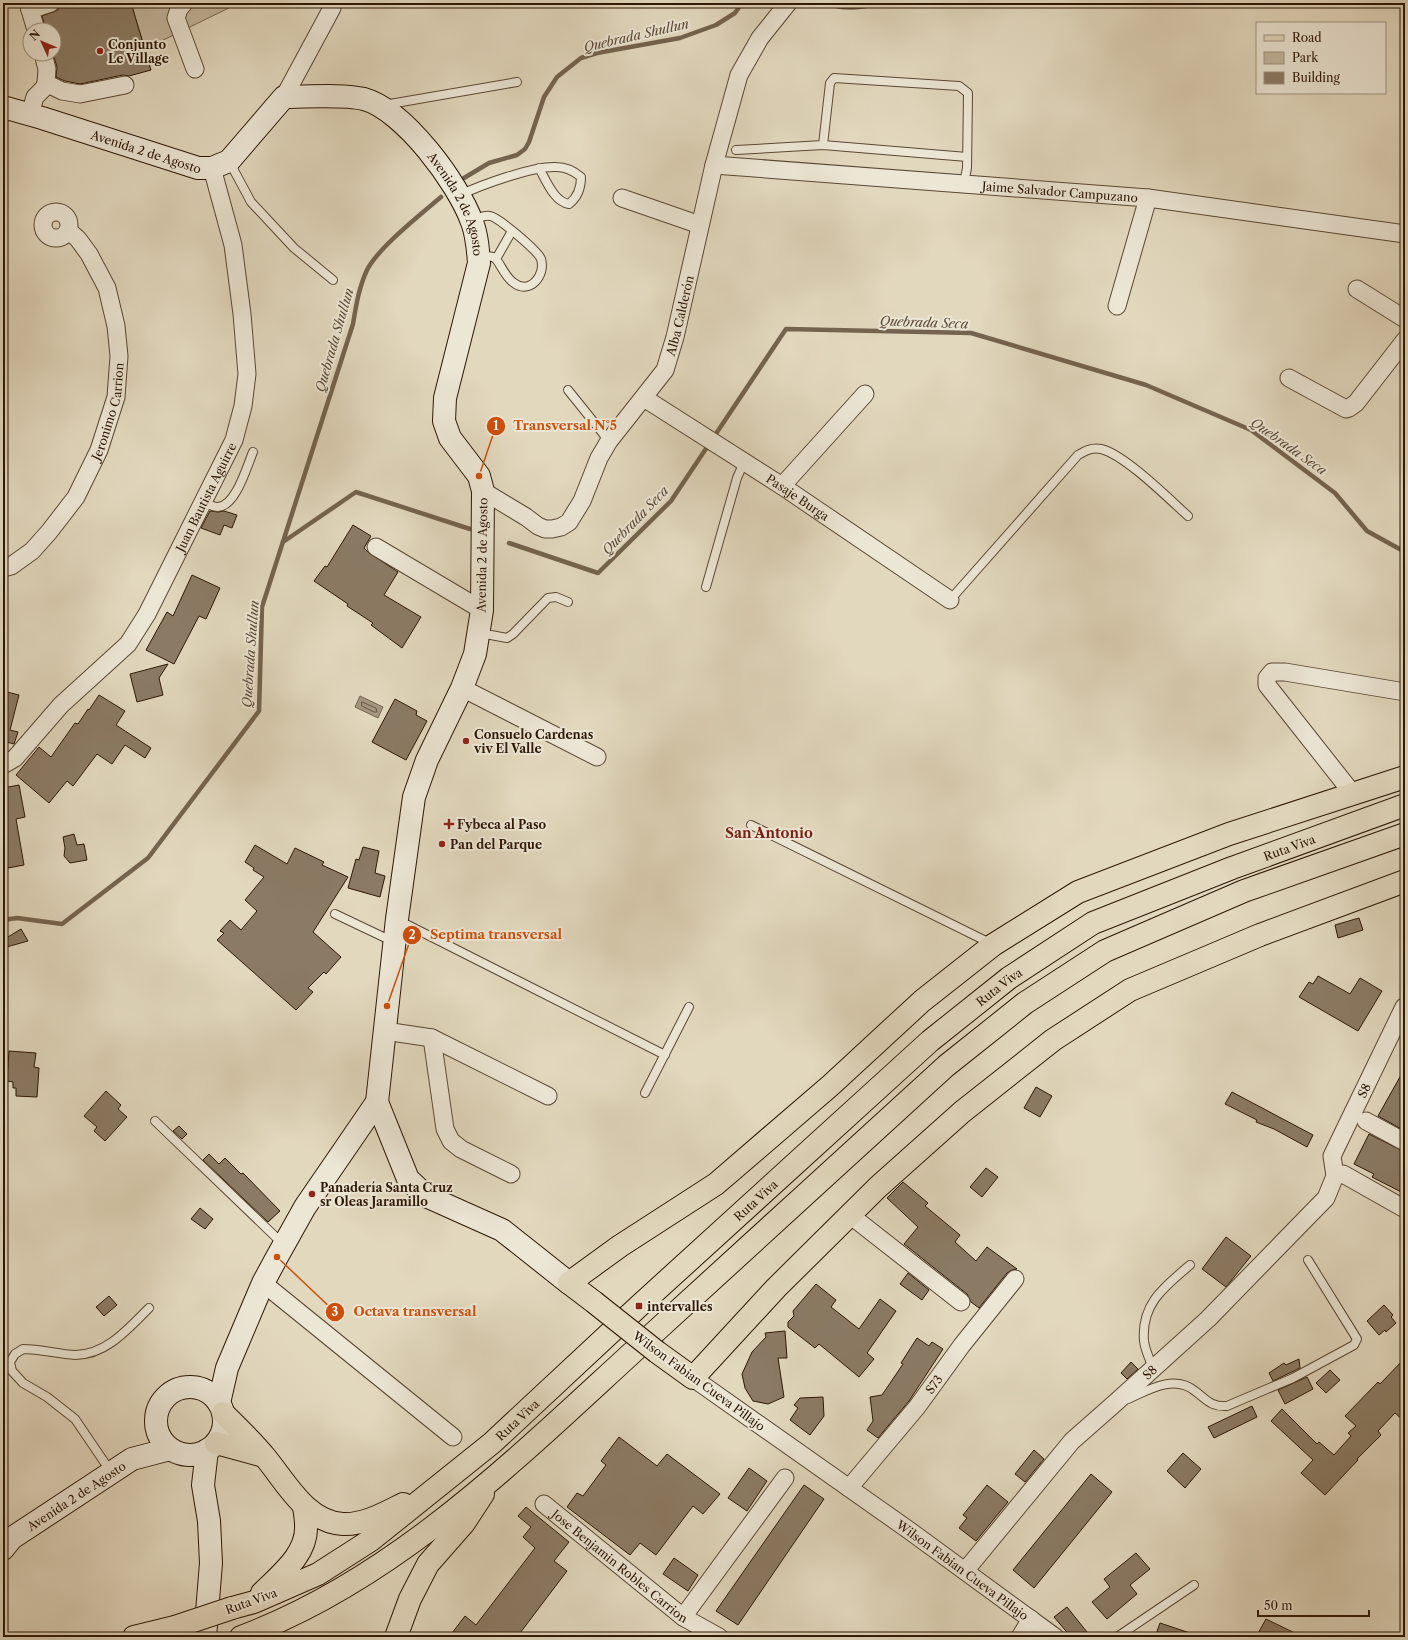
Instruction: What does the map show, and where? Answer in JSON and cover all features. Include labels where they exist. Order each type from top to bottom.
[{"type":"main road","name":"Avenida 2 de Agosto","points":[[215,1402],[227,1368],[263,1283],[283,1245],[305,1207],[377,1102],[394,943],[414,797],[427,760],[462,688],[476,654],[482,610],[483,491],[479,476],[450,438],[444,421],[445,398],[479,263],[487,257],[478,243],[472,221],[445,172],[401,121],[381,106],[363,99],[336,97],[284,97]]},
{"type":"main road","points":[[220,165],[284,97]]},
{"type":"main road","name":"Avenida 2 de Agosto","points":[[3,107],[36,116],[198,168],[220,165]]},
{"type":"main road","points":[[570,1283],[620,1246],[716,1184],[831,1085],[922,1001],[993,945],[1078,892],[1229,834],[1405,777]]},
{"type":"main road","name":"Ruta Viva","points":[[134,1637],[175,1627],[254,1602],[318,1574],[365,1545],[492,1442],[930,1041],[1009,978],[1092,923],[1232,868],[1405,806]]},
{"type":"main road","points":[[241,1637],[271,1626],[333,1595],[388,1561],[491,1481],[946,1066],[1025,1003],[1105,951],[1244,891],[1405,834]]},
{"type":"main road","points":[[693,1378],[776,1288],[878,1187],[962,1112],[1053,1040],[1130,990],[1260,935],[1405,880]]},
{"type":"main road","name":"Wilson Fabian Cueva Pillajo","points":[[377,1102],[408,1180],[426,1196],[502,1230],[657,1352],[693,1378]]},
{"type":"main road","points":[[203,1485],[178,1452],[161,1440],[156,1429],[158,1411],[162,1402],[168,1395],[185,1387],[194,1387],[215,1402],[264,1456],[304,1507],[333,1523],[358,1523],[376,1517],[435,1489]]},
{"type":"main road","points":[[205,1637],[211,1563],[209,1521],[203,1485],[212,1447],[221,1434],[224,1424],[215,1402]]},
{"type":"main road","name":"Avenida 2 de Agosto","points":[[3,1549],[12,1538],[132,1459],[156,1429]]},
{"type":"main road","points":[[178,1452],[197,1454],[212,1447],[264,1456]]},
{"type":"main road","name":"Avenida 2 de Agosto","points":[[132,1459],[178,1452]]},
{"type":"main road","points":[[396,1637],[410,1599],[428,1564],[464,1523],[491,1481]]},
{"type":"main road","points":[[254,1602],[294,1560],[304,1543],[307,1526],[304,1507]]},
{"type":"street","points":[[34,22],[29,6],[51,3]]},
{"type":"street","points":[[184,3],[179,9],[176,18],[195,69]]},
{"type":"street","points":[[284,97],[332,8],[332,3]]},
{"type":"street","name":"Alba Calderón","points":[[483,491],[538,526],[552,529],[561,527],[569,522],[582,501],[599,458],[609,441],[660,379],[669,361],[714,165],[739,75],[764,32],[788,3]]},
{"type":"street","points":[[36,116],[35,97],[45,86],[47,69],[45,62]]},
{"type":"street","points":[[45,86],[80,94],[125,85]]},
{"type":"street","name":"Juan Bautista Aguirre","points":[[3,765],[15,758],[61,704],[128,644],[148,614],[234,440],[243,406],[247,374],[234,245],[220,165]]},
{"type":"street","name":"Jaime Salvador Campuzano","points":[[714,165],[1148,198],[1405,234]]},
{"type":"street","points":[[622,198],[700,225]]},
{"type":"street","points":[[1116,306],[1148,198]]},
{"type":"street","name":"Jeronimo Carrion","points":[[3,568],[11,566],[32,551],[76,497],[99,450],[116,397],[119,356],[116,326],[106,288],[89,254],[78,239],[69,231]]},
{"type":"street","points":[[1357,289],[1405,318]]},
{"type":"street","points":[[1289,378],[1346,408],[1349,408],[1356,403],[1405,340]]},
{"type":"street","points":[[782,486],[865,394]]},
{"type":"street","name":"Pasaje Burga","points":[[644,398],[782,486],[950,600]]},
{"type":"street","points":[[376,547],[482,610]]},
{"type":"street","points":[[1353,794],[1267,685],[1267,678],[1272,672],[1285,672],[1405,692]]},
{"type":"street","points":[[462,688],[597,757]]},
{"type":"street","name":"S8","points":[[966,1571],[1072,1441],[1208,1319],[1326,1198],[1335,1176],[1332,1156],[1404,1007]]},
{"type":"street","points":[[385,1031],[432,1038],[548,1096]]},
{"type":"street","points":[[432,1038],[445,1129],[451,1141],[461,1149],[511,1174]]},
{"type":"street","points":[[1366,1121],[1405,1142]]},
{"type":"street","points":[[1335,1176],[1343,1174],[1405,1208]]},
{"type":"street","points":[[850,1215],[961,1302]]},
{"type":"street","name":"S73","points":[[850,1488],[918,1407],[962,1345],[1015,1279]]},
{"type":"street","points":[[263,1283],[453,1437]]},
{"type":"street","name":"Wilson Fabian Cueva Pillajo","points":[[693,1378],[850,1488],[1055,1637]]},
{"type":"street","points":[[683,1617],[785,1478]]},
{"type":"street","name":"Jose Benjamin Robles Carrion","points":[[544,1504],[683,1617],[718,1637]]},
{"type":"street","points":[[1020,1637],[1031,1619]]},
{"type":"lane","points":[[823,145],[830,82],[834,78],[960,86],[968,93],[967,168],[964,184]]},
{"type":"lane","points":[[381,106],[517,82]]},
{"type":"lane","points":[[736,150],[823,145],[967,157]]},
{"type":"lane","points":[[220,165],[251,202],[294,248],[334,280]]},
{"type":"lane","points":[[459,195],[472,189],[539,168],[556,167],[574,171],[581,177],[581,186],[575,199],[569,204],[563,203],[555,195],[539,168]]},
{"type":"lane","points":[[472,221],[483,216],[490,216],[502,222],[532,248],[540,257],[542,266],[536,282],[528,287],[519,286],[487,257],[512,231]]},
{"type":"lane","points":[[568,390],[609,441]]},
{"type":"lane","points":[[950,600],[1078,455],[1085,451],[1095,448],[1102,449],[1126,462],[1188,516]]},
{"type":"lane","points":[[203,502],[217,507],[224,505],[232,498],[242,480],[253,452]]},
{"type":"lane","points":[[706,587],[737,478],[744,462]]},
{"type":"lane","points":[[479,633],[507,638],[513,634],[548,598],[556,598],[568,602]]},
{"type":"lane","points":[[751,825],[993,945]]},
{"type":"lane","points":[[336,914],[394,943]]},
{"type":"lane","points":[[397,919],[665,1055]]},
{"type":"lane","points":[[645,1093],[689,1007]]},
{"type":"lane","points":[[155,1121],[283,1245]]},
{"type":"lane","points":[[1114,1404],[1158,1386],[1171,1383],[1185,1385],[1212,1404],[1217,1406],[1227,1406],[1293,1378],[1354,1345],[1357,1339],[1308,1260]]},
{"type":"lane","points":[[1153,1368],[1144,1343],[1144,1326],[1147,1312],[1159,1292],[1190,1265]]},
{"type":"lane","points":[[111,1473],[75,1419],[47,1397],[23,1383],[12,1371],[10,1362],[15,1354],[23,1349],[74,1355],[89,1354],[111,1343],[125,1333],[148,1308]]},
{"type":"lane","points":[[1117,1637],[1194,1585]]},
{"type":"green space","points":[[131,3],[239,3],[145,49]]},
{"type":"water","points":[[360,696],[383,707],[378,718],[355,707]]},
{"type":"building","name":"Conjunto Le Village","points":[[61,3],[131,3],[151,70],[129,76],[123,75],[80,84],[65,81],[56,77],[57,67],[55,62],[62,62],[62,22],[44,22],[42,16],[58,10]]},
{"type":"building","points":[[210,511],[224,511],[237,515],[232,528],[224,525],[220,535],[201,528]]},
{"type":"building","points":[[353,525],[371,536],[364,548],[398,572],[384,595],[421,617],[402,648],[371,625],[373,623],[347,606],[348,604],[314,581],[325,566],[327,567]]},
{"type":"building","points":[[192,575],[220,588],[206,619],[199,616],[174,664],[146,650],[167,612],[173,616]]},
{"type":"building","points":[[168,664],[159,678],[163,695],[137,702],[130,674]]},
{"type":"building","points":[[3,691],[19,695],[10,730],[18,732],[14,744],[3,741]]},
{"type":"building","points":[[99,695],[125,711],[116,725],[151,748],[145,758],[125,745],[112,764],[97,754],[73,786],[67,781],[49,803],[16,775],[39,747],[51,757],[75,723],[78,724]]},
{"type":"building","points":[[395,699],[417,711],[416,715],[427,721],[406,760],[372,742]]},
{"type":"building","points":[[19,785],[25,817],[16,819],[24,865],[3,869],[3,788]]},
{"type":"building","points":[[74,834],[77,845],[84,844],[87,860],[70,863],[64,856],[65,848],[63,837]]},
{"type":"building","points":[[255,845],[287,864],[295,848],[324,862],[322,865],[348,877],[313,932],[341,957],[326,974],[324,972],[308,988],[313,992],[296,1010],[217,940],[224,933],[220,931],[230,920],[241,930],[257,911],[245,900],[264,877],[253,870],[254,868],[245,862]]},
{"type":"building","points":[[363,847],[379,851],[375,873],[385,876],[380,897],[348,888],[356,859],[359,860]]},
{"type":"building","points":[[1359,918],[1363,930],[1338,938],[1335,925]]},
{"type":"building","points":[[21,929],[28,941],[3,948],[3,940]]},
{"type":"building","points":[[1318,976],[1350,994],[1360,978],[1382,991],[1358,1031],[1299,997],[1309,982],[1313,984]]},
{"type":"building","points":[[9,1051],[36,1053],[34,1067],[39,1068],[37,1097],[16,1096],[16,1088],[13,1088],[13,1082],[7,1081]]},
{"type":"building","points":[[1405,1068],[1405,1131],[1378,1116]]},
{"type":"building","points":[[1036,1087],[1052,1096],[1040,1117],[1024,1108]]},
{"type":"building","points":[[106,1091],[121,1105],[118,1109],[127,1117],[105,1141],[94,1131],[97,1127],[84,1116]]},
{"type":"building","points":[[1232,1092],[1313,1135],[1307,1147],[1274,1129],[1256,1122],[1257,1120],[1225,1104]]},
{"type":"building","points":[[179,1126],[187,1134],[182,1139],[173,1131]]},
{"type":"building","points":[[1369,1134],[1405,1152],[1405,1194],[1372,1177],[1374,1174],[1354,1164]]},
{"type":"building","points":[[209,1154],[219,1164],[225,1158],[241,1174],[243,1173],[280,1211],[268,1222],[203,1160]]},
{"type":"building","points":[[986,1168],[998,1177],[982,1197],[970,1187]]},
{"type":"building","points":[[903,1182],[928,1203],[925,1206],[960,1235],[955,1242],[976,1261],[987,1247],[1017,1269],[1007,1273],[979,1308],[971,1302],[967,1294],[904,1244],[918,1227],[887,1198]]},
{"type":"building","points":[[200,1208],[213,1219],[205,1229],[191,1219]]},
{"type":"building","points":[[1226,1237],[1251,1256],[1226,1287],[1202,1269]]},
{"type":"building","points":[[908,1273],[929,1290],[922,1300],[900,1284]]},
{"type":"building","points":[[816,1284],[836,1300],[831,1307],[859,1329],[880,1299],[896,1311],[867,1353],[874,1359],[859,1377],[819,1344],[815,1348],[788,1327],[788,1322],[794,1316],[793,1311]]},
{"type":"building","points":[[109,1296],[117,1305],[104,1316],[96,1307]]},
{"type":"building","points":[[1384,1305],[1393,1315],[1391,1317],[1396,1323],[1386,1332],[1385,1330],[1379,1335],[1367,1321]]},
{"type":"building","points":[[785,1331],[787,1358],[778,1358],[784,1397],[768,1404],[753,1401],[745,1388],[742,1374],[752,1352],[766,1337],[765,1333]]},
{"type":"building","points":[[917,1338],[929,1346],[932,1342],[943,1349],[909,1401],[878,1438],[867,1430],[873,1421],[870,1397],[882,1395],[903,1364],[901,1363]]},
{"type":"building","points":[[1405,1358],[1405,1422],[1395,1413],[1378,1431],[1381,1435],[1325,1495],[1301,1473],[1313,1460],[1271,1421],[1282,1409],[1317,1444],[1319,1442],[1334,1455],[1351,1436],[1348,1433],[1356,1426],[1345,1416],[1378,1382],[1380,1384]]},
{"type":"building","points":[[1299,1359],[1300,1368],[1273,1381],[1269,1373],[1284,1363],[1286,1365]]},
{"type":"building","points":[[1131,1362],[1138,1369],[1127,1379],[1121,1373]]},
{"type":"building","points":[[1330,1370],[1340,1380],[1326,1393],[1316,1383]]},
{"type":"building","points":[[1307,1377],[1313,1389],[1285,1404],[1278,1390]]},
{"type":"building","points":[[823,1397],[824,1416],[810,1435],[790,1420],[798,1408],[794,1405],[800,1398]]},
{"type":"building","points":[[1252,1406],[1257,1417],[1214,1438],[1208,1427]]},
{"type":"building","points":[[619,1437],[657,1466],[667,1454],[720,1494],[703,1514],[693,1506],[656,1555],[640,1543],[630,1555],[567,1507],[577,1493],[583,1496],[606,1465],[601,1461]]},
{"type":"building","points":[[1034,1450],[1044,1459],[1025,1482],[1015,1474]]},
{"type":"building","points":[[1183,1453],[1201,1469],[1185,1488],[1167,1471]]},
{"type":"building","points":[[749,1468],[767,1481],[747,1511],[728,1498]]},
{"type":"building","points":[[1091,1474],[1112,1492],[1034,1588],[1013,1570]]},
{"type":"building","points":[[804,1485],[824,1499],[738,1625],[716,1611]]},
{"type":"building","points":[[987,1485],[1008,1502],[976,1541],[959,1528],[967,1518],[963,1515]]},
{"type":"building","points":[[526,1507],[569,1542],[554,1561],[567,1571],[517,1637],[449,1637],[465,1616],[476,1625],[535,1548],[523,1537],[531,1527],[518,1516]]},
{"type":"building","points":[[1136,1553],[1150,1569],[1130,1585],[1137,1594],[1107,1619],[1092,1602],[1110,1587],[1104,1579]]},
{"type":"building","points":[[674,1558],[698,1575],[688,1591],[663,1574]]},
{"type":"building","points":[[1067,1607],[1091,1637],[1071,1637],[1054,1617]]},
{"type":"building","points":[[1266,1619],[1303,1637],[1256,1637]]},
{"type":"building","points":[[1160,1623],[1196,1635],[1195,1637],[1155,1637]]},
{"type":"waterway","name":"Quebrada Shullun","points":[[464,178],[489,163],[517,155],[525,149],[529,142],[544,97],[557,77],[581,58],[597,53],[680,38],[716,25],[735,13],[742,3]]},
{"type":"waterway","name":"Quebrada Shullun","points":[[827,3],[847,8],[880,3]]},
{"type":"waterway","name":"Quebrada Shullun","points":[[3,920],[17,918],[62,924],[148,858],[259,711],[262,607],[353,324],[362,283],[367,270],[380,252],[441,197]]},
{"type":"waterway","name":"Quebrada Seca","points":[[509,543],[598,573],[671,501],[786,329],[971,333],[1146,385],[1251,430],[1335,493],[1367,531],[1405,552]]},
{"type":"waterway","name":"Quebrada Seca","points":[[283,542],[356,492],[470,529]]},
{"type":"place","name":"Conjunto Le Village","points":[[100,51]]},
{"type":"place","name":"Transversal N°5","points":[[479,476]]},
{"type":"place","name":"Consuelo Cardenas viv El Valle","points":[[466,741]]},
{"type":"place","name":"Fybeca al Paso","points":[[449,824]]},
{"type":"place","name":"Pan del Parque","points":[[442,844]]},
{"type":"place","name":"Septima transversal","points":[[387,1006]]},
{"type":"place","name":"Panadería Santa Cruz sr Oleas Jaramillo","points":[[312,1194]]},
{"type":"place","name":"Octava transversal","points":[[277,1257]]},
{"type":"place","name":"intervalles","points":[[639,1306]]},
{"type":"district","name":"San Antonio","points":[[769,833]]}]
